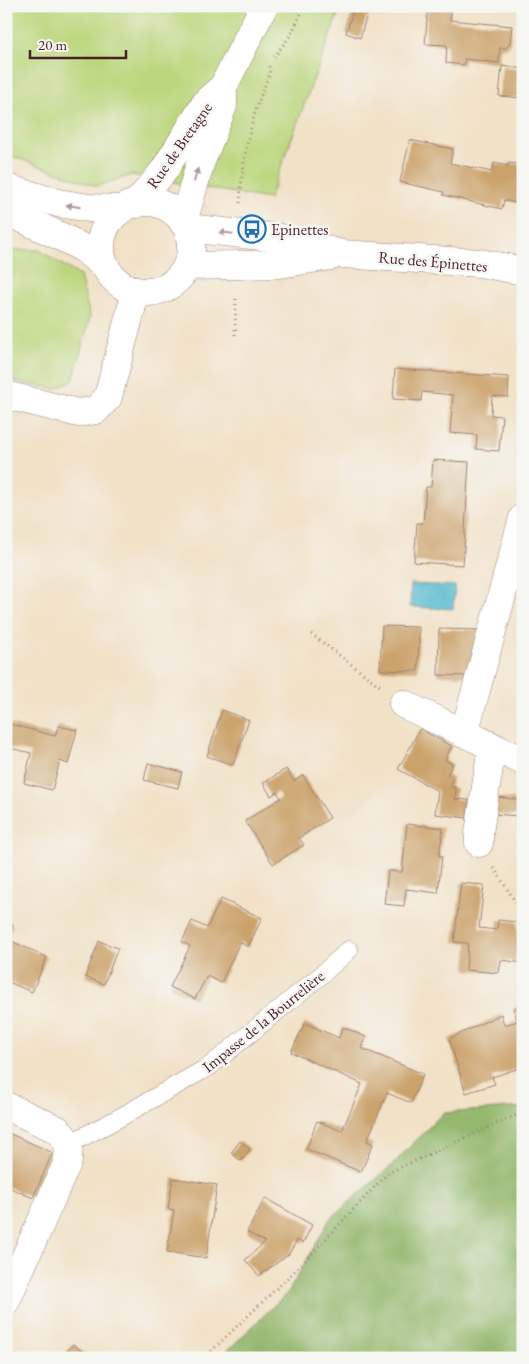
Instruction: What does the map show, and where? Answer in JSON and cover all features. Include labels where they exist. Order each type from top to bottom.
[{"type":"street","name":"Rue de Bretagne","points":[[129,206],[163,172],[207,100],[223,87],[264,6]]},
{"type":"street","name":"Rue de Bretagne","points":[[185,225],[200,161],[223,106],[223,87]]},
{"type":"street","points":[[6,188],[58,203],[89,208],[149,203],[162,205],[174,212],[185,225],[191,247],[187,266],[181,276],[160,290],[149,292],[136,291],[123,286],[112,277],[105,266],[84,249],[6,211]]},
{"type":"street","points":[[105,266],[101,245],[103,235],[113,216],[129,206]]},
{"type":"street","name":"Rue des Épinettes","points":[[185,225],[238,234],[280,238],[342,254],[480,263],[523,271]]},
{"type":"street","name":"Rue des Épinettes","points":[[187,266],[280,264],[342,254]]},
{"type":"street","points":[[6,395],[78,413],[96,410],[108,397],[136,291]]},
{"type":"street","points":[[464,734],[523,518]]},
{"type":"street","points":[[403,704],[523,761]]},
{"type":"street","points":[[479,843],[492,747]]},
{"type":"street","points":[[6,1106],[58,1130],[69,1144],[68,1161],[6,1301]]},
{"type":"lane","name":"Impasse de la Bourrelière","points":[[69,1144],[210,1066],[349,950]]},
{"type":"path","points":[[238,234],[242,168],[248,135],[270,73],[269,64],[290,36],[305,6]]},
{"type":"path","points":[[234,335],[236,264]]},
{"type":"path","points":[[311,634],[403,704]]},
{"type":"path","points":[[479,843],[523,914]]},
{"type":"path","points":[[204,1358],[301,1265],[388,1173],[523,1112]]},
{"type":"green space","points":[[11,6],[341,6],[269,199],[132,175],[96,186],[6,154],[6,16]]},
{"type":"green space","points":[[6,250],[39,250],[80,276],[90,317],[73,380],[56,389],[16,382],[6,374]]},
{"type":"green space","points":[[523,1107],[523,1358],[220,1358],[289,1291],[330,1219],[392,1165],[443,1113]]},
{"type":"water","points":[[411,584],[455,586],[453,609],[410,607]]},
{"type":"building","points":[[428,6],[452,6],[450,20],[512,26],[510,43],[506,48],[500,48],[499,63],[464,59],[464,65],[446,63],[447,45],[425,44]]},
{"type":"building","points":[[354,7],[368,11],[360,38],[346,33]]},
{"type":"building","points":[[502,66],[523,69],[523,98],[499,96]]},
{"type":"building","points":[[410,140],[453,149],[450,163],[492,172],[494,163],[508,166],[509,163],[523,165],[523,205],[504,200],[502,209],[443,195],[444,192],[400,182]]},
{"type":"building","points":[[395,369],[509,377],[508,397],[492,396],[491,415],[502,416],[499,451],[476,449],[477,435],[450,433],[453,395],[422,392],[421,401],[393,399]]},
{"type":"building","points":[[433,460],[469,462],[463,565],[414,562],[417,523],[423,523],[426,487],[431,487]]},
{"type":"building","points":[[382,626],[419,627],[418,671],[380,670]]},
{"type":"building","points":[[439,629],[480,630],[469,676],[438,675]]},
{"type":"building","points":[[222,710],[249,720],[233,765],[207,756]]},
{"type":"building","points":[[6,723],[55,736],[58,726],[77,730],[68,764],[60,761],[52,790],[24,783],[31,753],[6,747]]},
{"type":"building","points":[[420,729],[452,746],[445,760],[453,764],[447,775],[452,778],[451,787],[456,788],[455,799],[469,800],[467,818],[435,814],[438,791],[398,769]]},
{"type":"building","points":[[148,763],[182,772],[178,788],[144,780]]},
{"type":"building","points":[[286,769],[294,781],[303,775],[330,818],[299,838],[304,845],[273,864],[245,821],[281,798],[277,792],[271,796],[263,783]]},
{"type":"building","points":[[496,797],[523,800],[523,831],[517,830],[518,816],[494,814]]},
{"type":"building","points":[[407,824],[443,828],[439,856],[442,856],[438,893],[406,889],[404,906],[384,904],[388,871],[402,872]]},
{"type":"building","points":[[461,883],[484,885],[479,928],[497,930],[498,920],[517,922],[523,963],[501,960],[499,973],[466,970],[468,943],[454,942]]},
{"type":"building","points":[[221,899],[262,918],[248,947],[240,942],[221,983],[207,976],[195,999],[170,987],[190,946],[182,942],[192,921],[207,928]]},
{"type":"building","points":[[6,922],[13,925],[7,939],[47,957],[32,992],[6,981]]},
{"type":"building","points":[[99,941],[118,948],[104,984],[85,977]]},
{"type":"building","points":[[523,1004],[523,1067],[492,1077],[495,1084],[466,1093],[449,1039],[501,1014],[504,1025],[518,1021],[513,1009]]},
{"type":"building","points":[[305,1023],[339,1038],[343,1027],[366,1037],[361,1048],[423,1074],[411,1103],[387,1093],[367,1141],[373,1144],[361,1172],[306,1149],[317,1121],[342,1131],[362,1084],[291,1052]]},
{"type":"building","points":[[6,1132],[52,1154],[33,1198],[6,1186]]},
{"type":"building","points":[[240,1141],[250,1149],[241,1161],[231,1153]]},
{"type":"building","points":[[173,1178],[217,1185],[206,1258],[167,1252],[174,1210],[168,1209]]},
{"type":"building","points":[[265,1198],[312,1225],[303,1243],[297,1240],[289,1254],[259,1276],[245,1260],[265,1242],[247,1232]]},
{"type":"building","points":[[73,1344],[90,1358],[62,1358]]},
{"type":"place","name":"Epinettes","points":[[252,229]]}]
